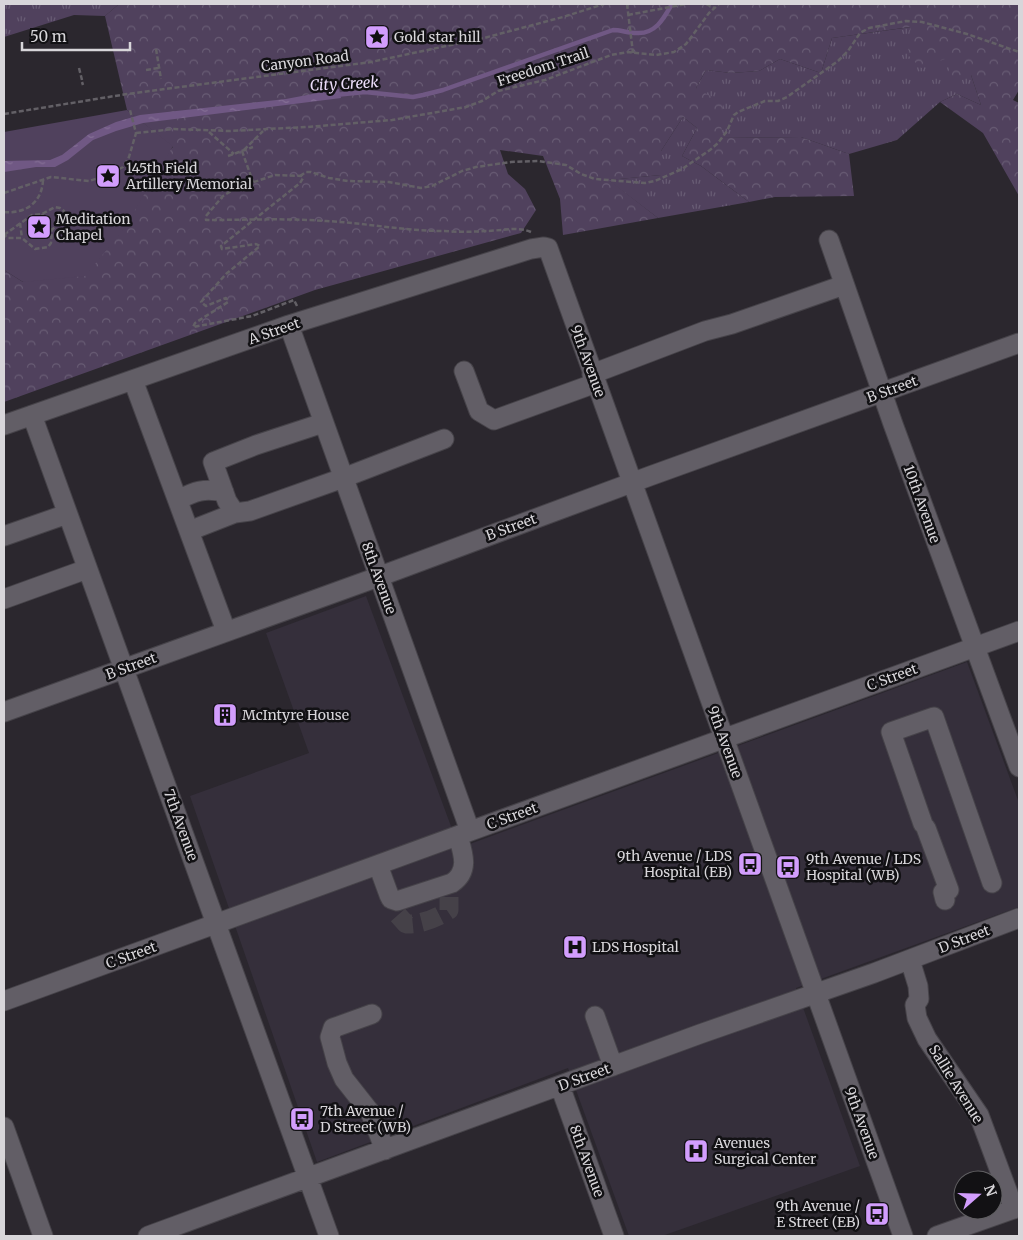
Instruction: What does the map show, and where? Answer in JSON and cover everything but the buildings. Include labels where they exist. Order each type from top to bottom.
[{"type":"street","name":"10th Avenue","points":[[829,240],[975,647],[1016,746],[1019,767]]},
{"type":"street","name":"A Street","points":[[4,425],[289,325],[544,246],[540,244]]},
{"type":"street","name":"9th Avenue","points":[[540,244],[594,378],[902,1236]]},
{"type":"street","points":[[464,371],[479,411],[494,420],[705,331],[732,324],[844,285]]},
{"type":"street","name":"8th Avenue","points":[[289,325],[378,577],[464,834],[462,872],[447,891],[397,901],[395,907],[378,865]]},
{"type":"street","name":"B Street","points":[[4,712],[1019,343]]},
{"type":"street","points":[[133,380],[226,631]]},
{"type":"street","name":"7th Avenue","points":[[32,415],[329,1236]]},
{"type":"street","points":[[235,513],[227,501],[213,462],[256,445],[323,423]]},
{"type":"street","points":[[190,531],[235,513],[250,511],[343,478],[444,439]]},
{"type":"street","points":[[178,500],[190,494],[208,489],[224,492]]},
{"type":"street","points":[[4,536],[67,514]]},
{"type":"street","points":[[4,598],[87,569]]},
{"type":"street","name":"C Street","points":[[4,1001],[1019,631]]},
{"type":"street","points":[[945,900],[942,892],[949,890],[891,732],[942,713],[992,883]]},
{"type":"street","name":"D Street","points":[[148,1236],[910,960],[1019,918]]},
{"type":"street","name":"Sallie Avenue","points":[[910,960],[918,986],[919,999],[915,1006],[917,1018],[927,1038],[979,1115],[1017,1208]]},
{"type":"street","points":[[372,1014],[333,1028],[330,1037],[337,1063],[344,1079],[370,1112],[386,1150]]},
{"type":"street","points":[[595,1016],[613,1066]]},
{"type":"street","name":"8th Avenue","points":[[560,1086],[614,1236]]},
{"type":"street","points":[[4,1127],[43,1236]]},
{"type":"street","points":[[938,1236],[1017,1208]]},
{"type":"path","name":"Canyon Road","points":[[4,114],[127,94],[371,62],[484,38],[604,4]]},
{"type":"path","points":[[627,4],[633,53]]},
{"type":"path","points":[[628,15],[686,4]]},
{"type":"path","points":[[706,4],[714,8]]},
{"type":"path","name":"Freedom Trail","points":[[136,133],[174,129],[264,130],[392,120],[466,107],[482,101],[498,91],[546,80],[611,55],[633,53],[656,55],[674,52],[692,38],[719,4]]},
{"type":"path","points":[[540,244],[530,231],[513,229],[487,231],[401,230],[327,221],[208,220],[205,218],[223,196],[236,188],[279,175],[300,176],[306,172],[342,180],[389,182],[421,188],[432,186],[462,171],[476,167],[511,162],[538,162],[566,165],[581,174],[595,179],[645,183],[655,181],[676,172],[710,150],[727,132],[731,120],[738,112],[765,101],[778,101],[787,97],[838,61],[848,51],[860,33],[869,28],[906,21],[922,22],[966,34],[1019,52]]},
{"type":"path","points":[[156,49],[161,79]]},
{"type":"path","points":[[79,68],[82,82]]},
{"type":"path","points":[[146,70],[159,68]]},
{"type":"path","points":[[4,193],[52,177],[89,181],[108,175],[122,167],[129,157],[136,133],[130,110]]},
{"type":"path","points":[[208,130],[234,154]]},
{"type":"path","points":[[243,151],[264,130]]},
{"type":"path","points":[[228,156],[253,147]]},
{"type":"path","points":[[243,151],[253,182]]},
{"type":"path","points":[[296,306],[294,300],[252,316],[193,326],[228,302],[226,298],[204,306],[201,302],[226,274],[260,248],[260,245],[256,244],[221,248],[222,246],[300,183],[303,178],[300,176]]},
{"type":"path","points":[[4,212],[20,212],[28,208],[41,195],[43,180]]},
{"type":"path","points":[[55,207],[64,211],[64,215],[52,230],[51,244],[48,247],[42,249],[35,248],[22,238],[8,238],[4,235],[32,215],[42,214],[55,207]]},
{"type":"path","points":[[28,208],[32,215]]},
{"type":"path","points":[[42,214],[52,230]]},
{"type":"path","points":[[20,223],[22,238]]},
{"type":"path","points":[[266,311],[268,316]]},
{"type":"shaded area","name":"LDS Hospital","points":[[366,596],[459,848],[967,662],[1019,803],[1019,907],[796,988],[860,1166],[662,1236],[629,1236],[568,1068],[317,1162],[190,796],[309,753],[266,633]]},
{"type":"green space","points":[[4,4],[119,4],[105,16],[74,15],[4,37]]},
{"type":"green space","points":[[119,4],[1019,4],[1019,90],[1013,100],[1019,103],[1019,196],[983,133],[940,102],[957,94],[981,105],[971,75],[947,76],[953,56],[921,68],[908,55],[910,27],[832,38],[821,73],[780,59],[759,71],[731,73],[706,70],[696,88],[723,103],[721,138],[801,137],[849,154],[854,196],[775,197],[749,202],[701,166],[682,156],[697,128],[683,117],[661,151],[661,175],[609,180],[658,218],[563,235],[560,199],[543,156],[500,150],[508,174],[525,189],[536,210],[521,233],[315,290],[4,402],[4,270],[23,282],[173,147],[127,110],[105,16]]},
{"type":"green space","points":[[911,27],[954,56],[971,75],[981,105],[957,94],[940,102],[897,140],[849,154],[801,137],[720,138],[696,88],[706,70],[731,73],[759,71],[780,59],[821,73],[832,38]]},
{"type":"green space","points":[[127,110],[173,146],[123,230],[85,276],[23,282],[4,270],[4,132]]},
{"type":"green space","points":[[683,117],[697,128],[682,156],[701,166],[749,202],[658,218],[608,180],[661,175],[661,151]]},
{"type":"water","points":[[339,89],[341,98],[143,123],[93,140],[68,160],[55,167],[36,167],[4,172],[4,161],[50,160],[62,155],[89,134],[116,122],[140,115],[286,99]]},
{"type":"waterway","name":"City Creek","points":[[335,95],[365,92],[413,97],[443,90],[613,30],[644,33],[659,24],[672,4]]},
{"type":"tunnel","points":[[398,915],[406,924],[428,920],[449,910],[449,897]]},
{"type":"place","name":"Gold star hill","points":[[377,37]]},
{"type":"place","name":"145th Field Artillery Memorial","points":[[108,176]]},
{"type":"place","name":"Meditation Chapel","points":[[39,227]]},
{"type":"place","name":"McIntyre House","points":[[225,715]]},
{"type":"place","name":"9th Avenue / LDS Hospital (EB)","points":[[750,864]]},
{"type":"place","name":"9th Avenue / LDS Hospital (WB)","points":[[788,867]]},
{"type":"place","name":"LDS Hospital","points":[[575,947]]},
{"type":"place","name":"7th Avenue / D Street (WB)","points":[[302,1119]]},
{"type":"place","name":"Avenues Surgical Center","points":[[696,1151]]},
{"type":"place","name":"9th Avenue / E Street (EB)","points":[[877,1214]]}]
